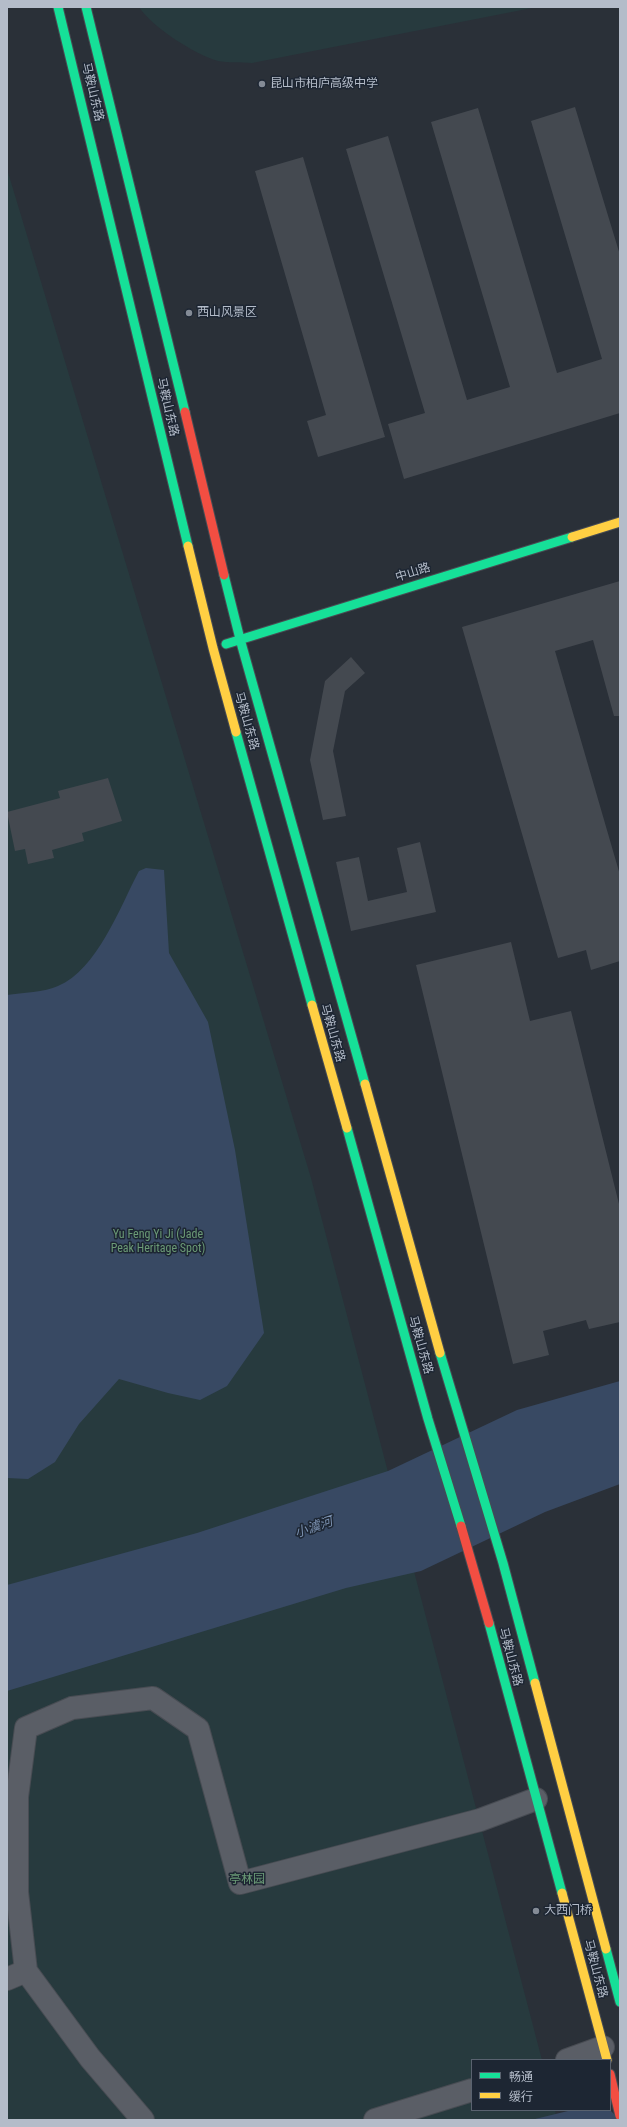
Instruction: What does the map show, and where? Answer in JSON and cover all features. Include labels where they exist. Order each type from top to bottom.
[{"type":"main road","name":"马鞍山东路","points":[[58,7],[213,648],[428,1419],[475,1572],[605,2053]]},
{"type":"main road","name":"马鞍山东路","points":[[86,7],[240,640],[456,1411],[503,1562],[620,2002]]},
{"type":"main road","name":"中山路","points":[[213,648],[620,522]]},
{"type":"main road","points":[[611,2078],[620,2116]]},
{"type":"street","points":[[144,2120],[17,1975],[17,1797],[26,1728],[72,1708],[153,1698],[198,1729],[240,1883],[480,1820],[536,1799]]},
{"type":"street","points":[[572,2059],[605,2053]]},
{"type":"street","points":[[375,2120],[471,2090]]},
{"type":"green space","points":[[139,7],[537,7],[252,63],[218,61],[197,52],[163,31],[145,15]]},
{"type":"green space","name":"亭林园","points":[[7,169],[311,1178],[542,2059],[471,2059],[471,2111],[555,2111],[557,2120],[7,2120]]},
{"type":"water","points":[[146,868],[164,870],[169,953],[208,1022],[235,1150],[264,1333],[227,1386],[200,1400],[168,1393],[119,1379],[79,1424],[55,1462],[28,1479],[7,1478],[7,995],[47,990],[72,978],[96,952],[106,936],[139,871]]},
{"type":"water","name":"小澞河","points":[[620,1381],[620,1484],[545,1512],[421,1571],[346,1588],[7,1691],[7,1585],[197,1533],[388,1471],[517,1410]]},
{"type":"water","points":[[568,2111],[611,2111],[620,2120],[531,2120]]},
{"type":"building","points":[[575,107],[620,255],[620,413],[404,479],[388,424],[425,413],[346,149],[388,136],[467,400],[510,387],[431,122],[478,108],[557,373],[602,359],[531,121]]},
{"type":"building","points":[[303,157],[385,437],[318,457],[307,421],[326,415],[255,171]]},
{"type":"building","points":[[620,581],[620,716],[614,716],[593,640],[555,651],[620,875],[620,961],[591,970],[586,950],[558,958],[462,627]]},
{"type":"building","points":[[351,657],[365,673],[345,691],[333,751],[346,816],[323,820],[310,760],[325,681]]},
{"type":"building","points":[[108,778],[122,821],[82,833],[84,841],[52,850],[54,858],[28,864],[25,849],[15,851],[7,812],[60,798],[58,791]]},
{"type":"building","points":[[420,842],[436,912],[351,931],[336,862],[359,857],[368,901],[407,892],[397,848]]},
{"type":"building","points":[[511,942],[530,1021],[571,1011],[620,1208],[620,1322],[589,1329],[586,1320],[543,1331],[549,1355],[513,1364],[416,965]]},
{"type":"traffic: fast","points":[[58,7],[188,546]]},
{"type":"traffic: fast","points":[[86,7],[185,412]]},
{"type":"traffic: fast","points":[[226,644],[572,537]]},
{"type":"traffic: fast","points":[[224,575],[240,639],[365,1084]]},
{"type":"traffic: fast","points":[[236,732],[312,1005]]},
{"type":"traffic: fast","points":[[347,1128],[428,1419],[461,1526]]},
{"type":"traffic: fast","points":[[440,1353],[503,1563],[535,1683]]},
{"type":"traffic: fast","points":[[489,1623],[562,1893]]},
{"type":"traffic: fast","points":[[606,1949],[620,2002]]},
{"type":"traffic: slow","points":[[572,537],[620,522]]},
{"type":"traffic: slow","points":[[188,546],[213,648],[236,732]]},
{"type":"traffic: slow","points":[[312,1005],[347,1128]]},
{"type":"traffic: slow","points":[[365,1084],[440,1353]]},
{"type":"traffic: slow","points":[[535,1683],[606,1949]]},
{"type":"traffic: slow","points":[[562,1893],[607,2059]]},
{"type":"traffic: jam","points":[[185,412],[224,575]]},
{"type":"traffic: jam","points":[[461,1526],[489,1623]]},
{"type":"traffic: jam","points":[[611,2078],[620,2116]]},
{"type":"place","name":"昆山市柏庐高级中学","points":[[262,84]]},
{"type":"place","name":"西山风景区","points":[[189,313]]},
{"type":"place","name":"大西门桥","points":[[536,1911]]},
{"type":"park label","name":"Yu Feng Yi Ji (Jade Peak Heritage Spot)","points":[[158,1242]]}]
